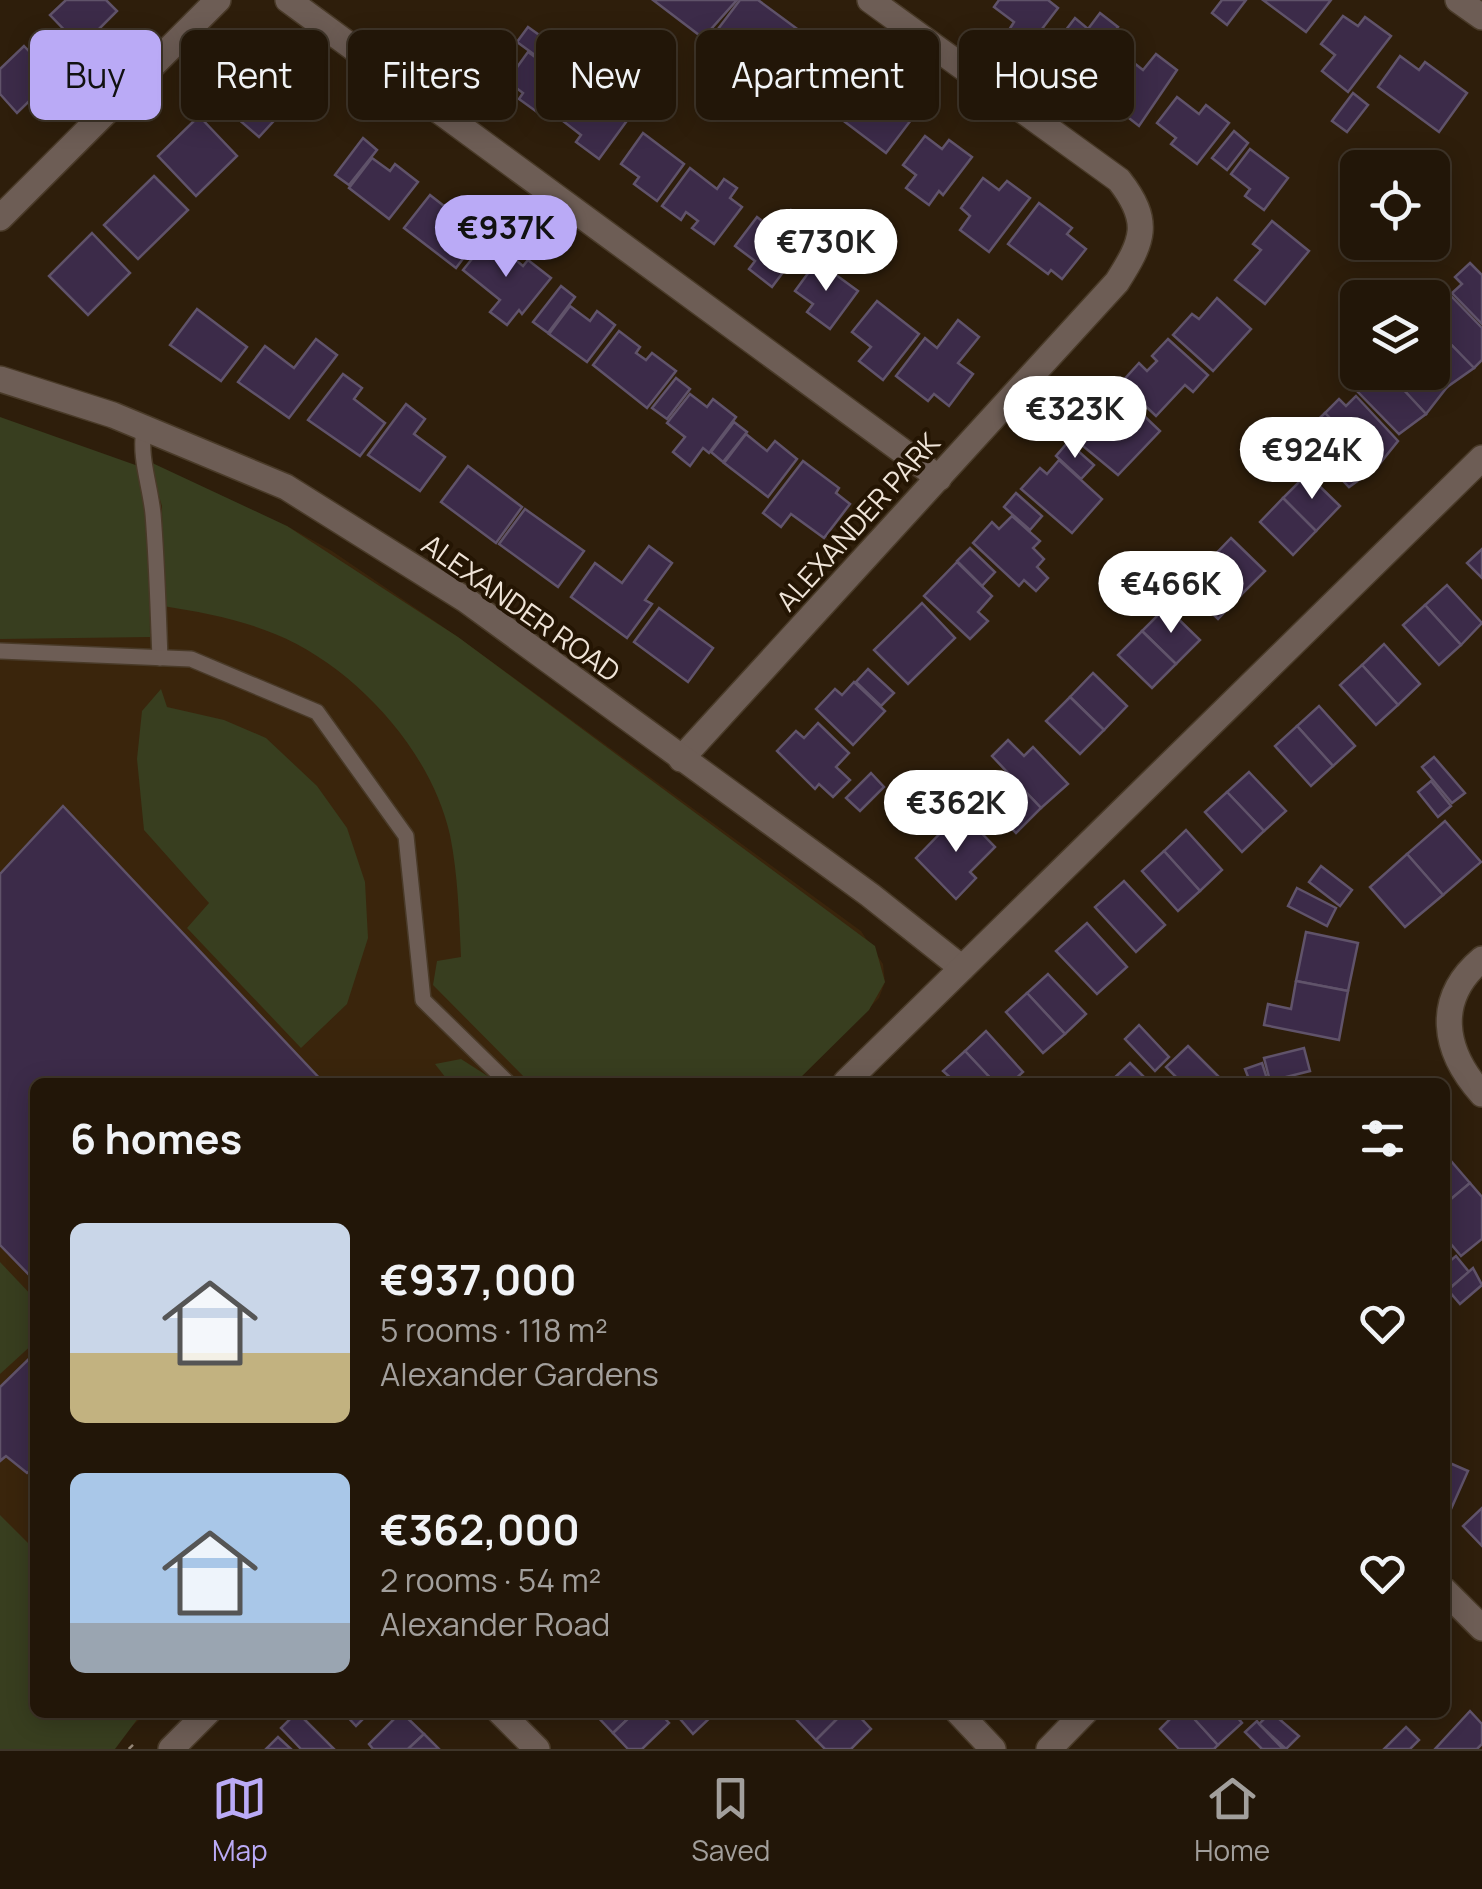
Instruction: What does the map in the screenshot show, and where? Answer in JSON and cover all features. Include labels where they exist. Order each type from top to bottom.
[{"type":"street","points":[[0,218],[218,0]]},
{"type":"street","points":[[288,0],[939,478]]},
{"type":"street","name":"ALEXANDER PARK","points":[[681,759],[1116,282],[1136,252],[1142,222],[1134,199],[1119,180],[870,0]]},
{"type":"street","points":[[1458,0],[1482,18]]},
{"type":"street","name":"ALEXANDER ROAD","points":[[0,379],[144,428],[286,487],[466,600],[870,895],[962,968]]},
{"type":"street","points":[[850,1078],[1482,458]]},
{"type":"street","points":[[1482,960],[1462,978],[1451,998],[1447,1023],[1450,1046],[1482,1094]]},
{"type":"street","points":[[1450,1595],[1482,1628]]},
{"type":"street","points":[[171,1749],[202,1718]]},
{"type":"street","points":[[506,1718],[537,1749]]},
{"type":"street","points":[[964,1718],[993,1749]]},
{"type":"street","points":[[1049,1749],[1080,1718]]},
{"type":"lane","points":[[144,428],[140,451],[155,536],[160,658]]},
{"type":"lane","points":[[0,651],[191,659],[317,712],[406,836],[423,1000],[503,1078]]},
{"type":"shaded area","points":[[0,459],[72,481],[287,526],[332,551],[458,637],[861,931],[883,964],[885,982],[879,998],[800,1078],[30,1078],[30,1718],[141,1718],[106,1749],[0,1749]]},
{"type":"green space","points":[[0,417],[141,467],[149,529],[150,637],[0,639]]},
{"type":"green space","points":[[148,461],[287,526],[458,637],[875,946],[885,982],[869,1010],[800,1078],[525,1078],[433,985],[437,961],[461,957],[456,880],[450,835],[440,803],[407,742],[360,689],[304,648],[248,624],[163,606],[162,506]]},
{"type":"green space","points":[[161,689],[167,707],[224,720],[266,738],[317,786],[347,828],[365,882],[368,938],[347,1004],[301,1048],[187,928],[209,903],[144,830],[137,759],[142,711]]},
{"type":"green space","points":[[461,1059],[491,1078],[446,1078],[435,1064]]},
{"type":"green space","points":[[0,1262],[30,1294],[30,1347],[0,1374]]},
{"type":"green space","points":[[0,1515],[30,1545],[30,1718],[138,1718],[115,1749],[0,1749]]},
{"type":"building","points":[[66,0],[106,0],[117,11],[98,30],[65,30],[50,15]]},
{"type":"building","points":[[653,0],[737,0],[710,30],[696,33]]},
{"type":"building","points":[[740,0],[758,0],[799,30],[719,30]]},
{"type":"building","points":[[999,0],[1048,0],[1058,8],[1041,30],[1009,30],[1014,22],[994,7]]},
{"type":"building","points":[[1222,0],[1246,0],[1227,25],[1212,13]]},
{"type":"building","points":[[1263,0],[1331,0],[1306,32]]},
{"type":"building","points":[[1100,13],[1118,27],[1116,30],[1066,30],[1075,18],[1088,29]]},
{"type":"building","points":[[1343,16],[1358,26],[1365,17],[1391,36],[1348,92],[1322,71],[1335,55],[1321,44]]},
{"type":"building","points":[[528,27],[536,33],[536,56],[517,42]]},
{"type":"building","points":[[24,46],[30,52],[30,100],[17,113],[0,94],[0,69]]},
{"type":"building","points":[[528,52],[536,58],[536,111],[519,99],[523,93],[516,88],[516,69]]},
{"type":"building","points":[[1156,54],[1177,70],[1139,126],[1131,120],[1134,63],[1143,70]]},
{"type":"building","points":[[1400,56],[1419,70],[1425,62],[1467,93],[1439,132],[1378,87]]},
{"type":"building","points":[[1353,93],[1368,105],[1347,132],[1332,121]]},
{"type":"building","points":[[1177,97],[1199,114],[1206,105],[1229,123],[1197,164],[1171,144],[1176,138],[1157,123]]},
{"type":"building","points":[[195,120],[203,120],[237,156],[196,196],[158,156]]},
{"type":"building","points":[[239,120],[275,120],[259,137]]},
{"type":"building","points":[[847,120],[911,120],[886,153]]},
{"type":"building","points":[[563,121],[626,122],[599,159],[576,142],[581,135]]},
{"type":"building","points":[[1234,131],[1248,143],[1227,170],[1212,158]]},
{"type":"building","points":[[643,133],[684,164],[657,201],[634,184],[639,177],[621,164]]},
{"type":"building","points":[[925,136],[942,149],[949,140],[972,157],[943,195],[939,191],[929,205],[906,188],[916,175],[903,165]]},
{"type":"building","points":[[363,138],[377,150],[349,185],[335,175]]},
{"type":"building","points":[[1250,149],[1288,178],[1264,210],[1245,196],[1250,189],[1231,174]]},
{"type":"building","points":[[372,158],[390,171],[395,164],[418,182],[389,219],[349,188]]},
{"type":"building","points":[[690,168],[717,189],[724,179],[737,188],[730,198],[742,207],[714,244],[692,228],[698,221],[686,212],[681,220],[662,206]]},
{"type":"building","points":[[154,176],[188,210],[138,259],[104,225]]},
{"type":"building","points":[[983,178],[999,190],[1007,181],[1030,198],[989,252],[960,230],[970,216],[961,208]]},
{"type":"building","points":[[430,195],[458,217],[463,210],[486,228],[456,268],[404,228]]},
{"type":"building","points":[[1039,203],[1072,228],[1067,234],[1086,249],[1062,279],[1051,270],[1048,274],[1008,244]]},
{"type":"building","points":[[791,210],[807,222],[791,244],[799,251],[772,287],[749,269],[755,261],[735,246],[757,217],[775,231]]},
{"type":"building","points":[[1272,221],[1309,251],[1265,304],[1235,280],[1261,250],[1253,244]]},
{"type":"building","points":[[92,233],[130,273],[88,315],[49,276]]},
{"type":"building","points":[[489,238],[523,266],[528,260],[551,278],[522,314],[519,310],[507,325],[490,312],[500,300],[463,270]]},
{"type":"building","points":[[817,261],[858,291],[830,329],[807,312],[813,304],[795,291]]},
{"type":"building","points":[[1470,263],[1482,275],[1482,324],[1452,293],[1462,284],[1455,277]]},
{"type":"building","points":[[561,286],[575,297],[548,333],[533,322]]},
{"type":"building","points":[[1217,298],[1251,329],[1213,371],[1173,335],[1192,314],[1199,319]]},
{"type":"building","points":[[1450,299],[1482,328],[1482,360],[1474,368],[1450,343]]},
{"type":"building","points":[[877,301],[919,334],[883,380],[859,361],[871,347],[852,332]]},
{"type":"building","points":[[570,306],[590,321],[597,311],[615,325],[587,362],[549,334]]},
{"type":"building","points":[[197,309],[247,347],[221,381],[170,345]]},
{"type":"building","points":[[958,320],[979,337],[958,363],[973,374],[949,406],[934,394],[928,401],[896,376],[925,338],[937,348]]},
{"type":"building","points":[[619,331],[640,347],[636,353],[646,360],[652,353],[676,371],[647,408],[593,365]]},
{"type":"building","points":[[316,339],[337,355],[289,418],[238,382],[265,346],[294,368]]},
{"type":"building","points":[[1168,339],[1208,375],[1193,392],[1185,385],[1156,416],[1121,383],[1139,363],[1147,371],[1157,361],[1152,356]]},
{"type":"building","points":[[1450,343],[1474,368],[1450,385]]},
{"type":"building","points":[[343,374],[362,388],[354,399],[385,423],[360,456],[308,420]]},
{"type":"building","points":[[676,378],[690,389],[667,419],[652,408]]},
{"type":"building","points":[[1117,390],[1160,431],[1118,475],[1072,437],[1087,422],[1081,416],[1098,398],[1104,404]]},
{"type":"building","points":[[1356,390],[1404,390],[1426,414],[1399,434]]},
{"type":"building","points":[[1404,390],[1445,390],[1426,414]]},
{"type":"building","points":[[690,394],[707,407],[713,399],[736,417],[709,453],[703,448],[690,466],[673,452],[685,437],[667,423]]},
{"type":"building","points":[[1356,396],[1398,441],[1377,467],[1325,413],[1339,399],[1346,406]]},
{"type":"building","points":[[406,404],[425,419],[414,434],[445,457],[420,491],[368,455]]},
{"type":"building","points":[[1325,413],[1377,467],[1349,487],[1307,443],[1316,434],[1310,427]]},
{"type":"building","points":[[734,422],[747,432],[723,462],[711,452]]},
{"type":"building","points":[[746,434],[767,451],[775,441],[797,459],[768,497],[724,463]]},
{"type":"building","points":[[1068,442],[1094,465],[1081,479],[1056,456]]},
{"type":"building","points":[[1059,460],[1102,499],[1072,533],[1021,489],[1040,468],[1047,474]]},
{"type":"building","points":[[803,461],[839,488],[836,493],[850,504],[824,538],[791,514],[781,527],[763,513]]},
{"type":"building","points":[[468,466],[522,507],[496,543],[441,502]]},
{"type":"building","points":[[1307,474],[1340,506],[1316,531],[1283,498]]},
{"type":"building","points":[[1016,493],[1042,516],[1030,530],[1004,507]]},
{"type":"building","points":[[1283,498],[1316,531],[1293,555],[1260,522]]},
{"type":"building","points":[[525,509],[584,551],[558,587],[499,544]]},
{"type":"building","points":[[1012,516],[1040,541],[1033,548],[1044,559],[1037,567],[1048,578],[1036,591],[1024,580],[1019,586],[973,543],[992,522],[999,529]]},
{"type":"building","points":[[1231,538],[1265,571],[1241,595],[1208,562]]},
{"type":"building","points":[[649,546],[672,563],[645,600],[652,604],[627,638],[571,597],[595,563],[622,583]]},
{"type":"building","points":[[970,548],[995,572],[982,586],[957,561]]},
{"type":"building","points":[[1482,549],[1482,578],[1467,563]]},
{"type":"building","points":[[957,562],[992,596],[978,612],[988,621],[970,639],[924,596]]},
{"type":"building","points":[[1208,562],[1241,595],[1218,619],[1184,586]]},
{"type":"building","points":[[1447,585],[1482,623],[1461,645],[1425,605]]},
{"type":"building","points":[[922,603],[955,638],[908,684],[874,650]]},
{"type":"building","points":[[1425,605],[1461,645],[1439,665],[1403,625]]},
{"type":"building","points":[[1166,607],[1200,640],[1176,664],[1142,631]]},
{"type":"building","points":[[659,608],[713,648],[688,682],[634,642]]},
{"type":"building","points":[[1142,631],[1176,664],[1152,688],[1118,655]]},
{"type":"building","points":[[1384,644],[1420,684],[1398,705],[1362,665]]},
{"type":"building","points":[[1362,665],[1398,705],[1376,725],[1340,685]]},
{"type":"building","points":[[868,669],[894,693],[881,706],[856,682]]},
{"type":"building","points":[[1093,673],[1127,706],[1104,730],[1070,697]]},
{"type":"building","points":[[854,682],[885,711],[853,745],[816,709],[835,689],[842,695]]},
{"type":"building","points":[[1070,697],[1104,730],[1080,754],[1046,721]]},
{"type":"building","points":[[1319,706],[1355,746],[1333,766],[1297,726]]},
{"type":"building","points":[[818,723],[849,753],[836,767],[850,780],[833,797],[819,784],[815,789],[777,751],[796,731],[804,738]]},
{"type":"building","points":[[1297,726],[1333,766],[1311,786],[1275,746]]},
{"type":"building","points":[[1008,740],[1024,756],[1033,747],[1068,784],[1041,808],[992,756]]},
{"type":"building","points":[[1434,757],[1465,793],[1452,803],[1422,767]]},
{"type":"building","points":[[1007,772],[1041,808],[1016,833],[981,797]]},
{"type":"building","points":[[1249,772],[1286,811],[1264,831],[1227,792]]},
{"type":"building","points":[[871,773],[884,787],[860,811],[846,798]]},
{"type":"building","points":[[1431,781],[1451,806],[1438,817],[1418,792]]},
{"type":"building","points":[[1227,792],[1264,831],[1242,852],[1205,812]]},
{"type":"building","points":[[63,806],[319,1078],[30,1078],[30,1276],[0,1245],[0,874]]},
{"type":"building","points":[[961,812],[995,847],[970,872],[976,878],[956,899],[916,858]]},
{"type":"building","points":[[1445,821],[1481,862],[1443,895],[1407,854]]},
{"type":"building","points":[[1186,830],[1222,870],[1200,891],[1164,851]]},
{"type":"building","points":[[1164,851],[1200,891],[1178,911],[1142,871]]},
{"type":"building","points":[[1407,854],[1443,895],[1405,927],[1370,887]]},
{"type":"building","points":[[1321,866],[1352,890],[1340,906],[1309,882]]},
{"type":"building","points":[[1124,881],[1165,925],[1136,952],[1095,907]]},
{"type":"building","points":[[1297,888],[1336,908],[1327,926],[1288,906]]},
{"type":"building","points":[[1087,923],[1127,967],[1097,994],[1056,951]]},
{"type":"building","points":[[1306,932],[1358,943],[1348,991],[1296,981]]},
{"type":"building","points":[[1048,974],[1086,1014],[1065,1034],[1027,993]]},
{"type":"building","points":[[1296,981],[1348,991],[1339,1040],[1264,1025],[1268,1004],[1291,1009]]},
{"type":"building","points":[[1027,993],[1065,1034],[1043,1053],[1006,1012]]},
{"type":"building","points":[[1139,1025],[1169,1057],[1155,1071],[1125,1039]]},
{"type":"building","points":[[986,1031],[1023,1072],[1016,1078],[990,1078],[965,1051]]},
{"type":"building","points":[[1188,1046],[1220,1078],[1177,1078],[1166,1067]]},
{"type":"building","points":[[1304,1048],[1310,1071],[1269,1078],[1264,1058]]},
{"type":"building","points":[[965,1051],[990,1078],[951,1078],[943,1071]]},
{"type":"building","points":[[1130,1063],[1145,1078],[1114,1078]]},
{"type":"building","points":[[1262,1063],[1267,1078],[1248,1078],[1245,1069]]},
{"type":"building","points":[[1450,1160],[1470,1183],[1450,1200]]},
{"type":"building","points":[[1470,1183],[1482,1197],[1482,1239],[1461,1256],[1450,1243],[1450,1200]]},
{"type":"building","points":[[1456,1256],[1469,1272],[1450,1288],[1450,1261]]},
{"type":"building","points":[[1473,1268],[1482,1285],[1460,1304],[1450,1288]]},
{"type":"building","points":[[30,1358],[27,1473],[6,1456],[0,1461],[0,1387]]},
{"type":"building","points":[[1450,1463],[1468,1471],[1450,1511]]},
{"type":"building","points":[[1482,1508],[1482,1546],[1463,1526]]},
{"type":"building","points":[[1470,1711],[1482,1724],[1482,1744],[1477,1749],[1435,1749]]},
{"type":"building","points":[[291,1718],[303,1718],[334,1749],[301,1749],[281,1728]]},
{"type":"building","points":[[395,1718],[407,1718],[424,1734],[408,1749],[373,1749],[369,1744]]},
{"type":"building","points":[[599,1718],[629,1718],[613,1733]]},
{"type":"building","points":[[629,1718],[664,1718],[669,1723],[642,1749],[628,1749],[613,1733]]},
{"type":"building","points":[[683,1718],[710,1718],[693,1734]]},
{"type":"building","points":[[795,1718],[838,1718],[816,1740]]},
{"type":"building","points":[[838,1718],[861,1718],[871,1729],[851,1749],[825,1749],[816,1740]]},
{"type":"building","points":[[1171,1718],[1193,1718],[1218,1745],[1214,1749],[1179,1749],[1160,1729]]},
{"type":"building","points":[[1193,1718],[1238,1718],[1242,1723],[1218,1745]]},
{"type":"building","points":[[1265,1718],[1278,1718],[1299,1736],[1286,1749],[1259,1724]]},
{"type":"building","points":[[1257,1721],[1283,1749],[1262,1749],[1245,1732]]},
{"type":"building","points":[[1406,1727],[1419,1740],[1410,1749],[1384,1749]]},
{"type":"building","points":[[424,1734],[439,1749],[408,1749]]},
{"type":"building","points":[[278,1737],[291,1749],[266,1749]]}]
